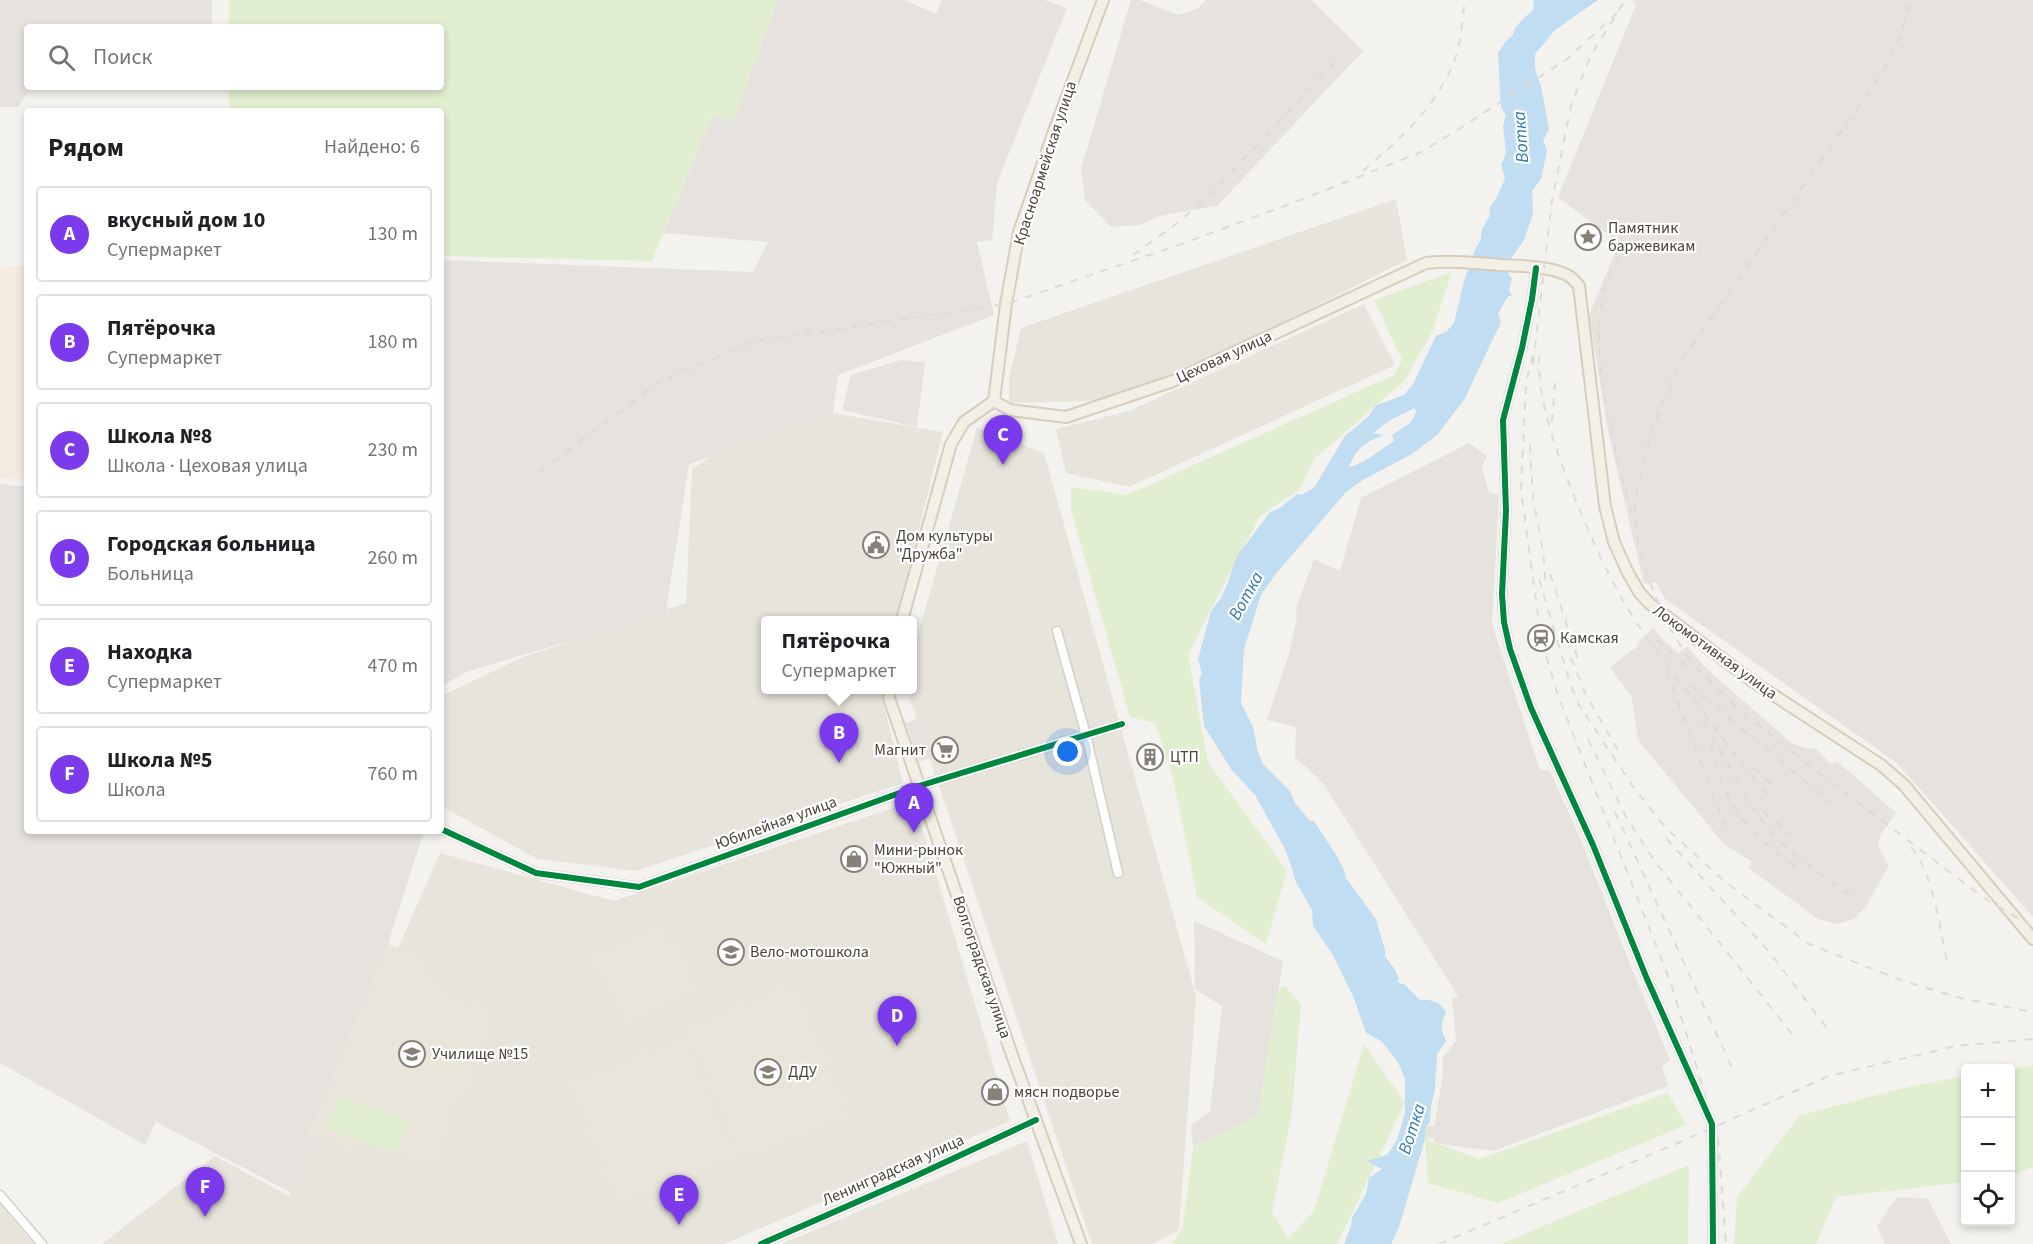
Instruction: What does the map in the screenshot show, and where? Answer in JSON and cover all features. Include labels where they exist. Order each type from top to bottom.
[{"type":"main road","name":"Красноармейская улица","points":[[994,401],[1006,304],[1019,232],[1103,0]]},
{"type":"main road","name":"Цеховая улица","points":[[994,401],[1010,410],[1066,417],[1173,381],[1426,263],[1446,260],[1532,267]]},
{"type":"main road","name":"Локомотивная улица","points":[[1532,267],[1568,275],[1579,286],[1605,506],[1614,542],[1639,592],[1663,615],[1752,681],[1881,765],[1904,784],[2033,939]]},
{"type":"main road","points":[[903,616],[951,444],[964,422],[994,401]]},
{"type":"main road","name":"Волгоградская улица","points":[[890,694],[919,786],[1081,1244]]},
{"type":"street","points":[[1532,267],[1528,319],[1503,420],[1506,485],[1502,594],[1504,622],[1510,649],[1531,708],[1593,845],[1647,979],[1712,1124],[1713,1244]]},
{"type":"street","points":[[1057,631],[1086,735],[1118,873]]},
{"type":"street","name":"Юбилейная улица","points":[[444,830],[536,873],[639,887],[919,786],[1122,724]]},
{"type":"street","name":"Ленинградская улица","points":[[761,1244],[1036,1120]]},
{"type":"street","points":[[0,1195],[42,1244]]},
{"type":"shaded area","points":[[0,0],[212,0],[212,24],[24,24],[24,90],[30,90],[18,107],[0,107]]},
{"type":"shaded area","points":[[778,0],[904,0],[936,14],[942,0],[1044,0],[1067,8],[997,183],[992,240],[977,242],[994,315],[838,375],[833,413],[689,464],[666,612],[466,672],[444,685],[444,260],[753,272],[768,242],[664,233],[712,115],[733,121]]},
{"type":"shaded area","points":[[1131,0],[1140,0],[1178,15],[1197,9],[1206,0],[1311,0],[1363,51],[1217,206],[1159,216],[1140,225],[1111,227],[1085,200],[1081,169]]},
{"type":"shaded area","points":[[1633,0],[2033,0],[2033,917],[1897,763],[1665,599],[1656,582],[1644,584],[1609,436],[1589,315],[1619,243],[1558,197],[1636,5]]},
{"type":"shaded area","points":[[1396,199],[1407,260],[1168,380],[1092,401],[1009,403],[1009,378],[1021,328]]},
{"type":"shaded area","points":[[24,266],[24,480],[0,478],[0,267]]},
{"type":"shaded area","points":[[1364,304],[1395,365],[1129,487],[1066,473],[1056,429],[1129,411]]},
{"type":"shaded area","points":[[901,360],[925,362],[917,427],[842,410],[851,375]]},
{"type":"shaded area","points":[[786,405],[943,432],[897,616],[761,616],[761,694],[881,694],[903,783],[636,871],[537,859],[444,808],[444,695],[523,657],[686,603],[692,469]]},
{"type":"shaded area","points":[[977,428],[1044,453],[1196,996],[1179,1230],[1153,1244],[1092,1244],[908,694],[917,694],[917,638]]},
{"type":"shaded area","points":[[1469,443],[1487,456],[1482,467],[1489,493],[1499,495],[1492,624],[1540,770],[1550,771],[1580,838],[1670,1060],[1662,1067],[1668,1086],[1493,1151],[1435,1143],[1433,1138],[1425,1139],[1425,1126],[1434,1126],[1442,1082],[1443,1057],[1456,1041],[1452,998],[1458,996],[1323,783],[1295,757],[1296,727],[1267,720],[1288,657],[1297,619],[1296,608],[1314,559],[1340,571],[1361,498]]},
{"type":"shaded area","points":[[0,484],[24,487],[24,834],[423,834],[388,944],[309,1136],[318,1139],[292,1193],[156,1122],[145,1145],[0,1063]]},
{"type":"shaded area","points":[[1653,628],[1666,643],[1679,653],[1687,647],[1708,670],[1793,744],[1816,749],[1831,764],[1837,761],[1896,813],[1880,835],[1878,847],[1889,865],[1867,905],[1854,919],[1838,924],[1818,919],[1749,868],[1751,861],[1724,844],[1638,740],[1632,698],[1610,667],[1639,645],[1638,642]]},
{"type":"shaded area","points":[[919,718],[932,758],[918,762],[906,723]]},
{"type":"shaded area","points":[[914,801],[1010,1121],[724,1244],[102,1244],[215,1156],[289,1196],[440,853],[614,901]]},
{"type":"shaded area","points":[[1194,921],[1283,961],[1258,1116],[1193,1147],[1191,1125],[1210,1111],[1222,1006],[1195,989]]},
{"type":"shaded area","points":[[660,923],[696,989],[628,1026],[592,960]]},
{"type":"shaded area","name":"Училище №15","points":[[388,944],[429,959],[431,988],[496,1014],[467,1096],[456,1093],[439,1165],[309,1137]]},
{"type":"shaded area","name":"ДДУ","points":[[795,984],[849,1117],[741,1161],[687,1028]]},
{"type":"shaded area","points":[[685,1037],[734,1156],[619,1204],[570,1084]]},
{"type":"shaded area","points":[[1027,1141],[1058,1244],[781,1244]]},
{"type":"shaded area","points":[[1897,1197],[1928,1199],[1951,1244],[1885,1244],[1877,1226]]},
{"type":"shaded area","points":[[0,1204],[34,1244],[0,1244]]},
{"type":"green space","points":[[229,0],[778,0],[733,121],[712,115],[652,261],[444,256],[444,108],[229,108],[229,90],[444,90],[444,24],[229,24]]},
{"type":"green space","points":[[1452,272],[1432,332],[1405,380],[1314,459],[1300,489],[1260,516],[1188,654],[1208,762],[1287,871],[1266,944],[1197,897],[1172,774],[1155,723],[1130,717],[1071,510],[1071,487],[1127,495],[1394,375],[1402,360],[1374,300]]},
{"type":"green space","points":[[1284,985],[1301,1004],[1292,1113],[1272,1212],[1288,1238],[1314,1211],[1364,1044],[1405,1103],[1337,1244],[1172,1244],[1183,1226],[1193,1147],[1258,1115],[1278,990]]},
{"type":"green space","points":[[2033,1065],[2033,1167],[2015,1174],[2015,1118],[2015,1068]]},
{"type":"green space","points":[[1961,1077],[1961,1182],[1836,1197],[1816,1244],[1734,1244],[1737,1197],[1800,1115],[1916,1085]]},
{"type":"green space","points":[[1668,1093],[1686,1125],[1498,1203],[1428,1183],[1425,1139],[1479,1159]]},
{"type":"green space","points":[[338,1096],[408,1120],[397,1153],[327,1130]]},
{"type":"green space","points":[[1689,1165],[1688,1244],[1500,1244]]},
{"type":"water","name":"Вотка","points":[[1534,0],[1598,0],[1555,30],[1535,54],[1535,69],[1541,86],[1549,129],[1543,141],[1547,150],[1541,179],[1532,191],[1533,214],[1524,240],[1512,257],[1508,274],[1512,279],[1509,290],[1512,296],[1508,296],[1498,314],[1501,322],[1464,400],[1437,435],[1412,454],[1361,481],[1346,492],[1275,575],[1261,595],[1244,649],[1241,703],[1253,727],[1263,764],[1290,791],[1295,803],[1309,820],[1314,821],[1336,855],[1346,878],[1376,919],[1385,956],[1395,970],[1399,979],[1397,982],[1405,985],[1420,1000],[1435,1002],[1446,1012],[1442,1026],[1446,1041],[1437,1054],[1430,1122],[1425,1127],[1425,1139],[1399,1227],[1391,1244],[1344,1244],[1352,1218],[1366,1194],[1369,1178],[1382,1169],[1367,1161],[1387,1155],[1397,1140],[1405,1112],[1405,1079],[1398,1062],[1381,1041],[1366,1033],[1353,996],[1333,955],[1313,926],[1312,910],[1296,882],[1286,851],[1255,795],[1231,769],[1204,726],[1199,679],[1202,674],[1198,659],[1211,611],[1221,598],[1237,556],[1270,512],[1280,508],[1297,494],[1301,495],[1314,488],[1345,436],[1368,417],[1375,406],[1404,395],[1413,384],[1436,336],[1446,332],[1454,323],[1464,281],[1481,239],[1482,229],[1489,217],[1490,207],[1505,179],[1501,165],[1506,153],[1503,126],[1506,115],[1501,107],[1498,53],[1513,35],[1515,28],[1533,10]],"holes":[[[1414,408],[1417,411],[1410,423],[1392,435],[1394,441],[1367,459],[1349,467],[1363,446],[1383,435],[1374,433],[1378,429]]]},
{"type":"railway","points":[[1363,171],[1405,133],[1439,90],[1456,56],[1465,0]]},
{"type":"railway","points":[[1533,364],[1552,201],[1571,106],[1590,57],[1625,0]]},
{"type":"railway","points":[[1735,706],[1700,671],[1682,648],[1665,618],[1649,580],[1638,540],[1635,506],[1648,447],[1657,417],[1683,358],[1884,70],[1899,38],[1912,0]]},
{"type":"railway","points":[[539,472],[659,382],[751,342],[1006,304],[1176,246],[1421,152],[1567,59],[1617,13]]},
{"type":"railway","points":[[1133,255],[1207,198],[1338,59]]},
{"type":"railway","points":[[1632,237],[1610,273],[1602,300],[1599,330],[1604,393],[1632,513]]},
{"type":"railway","points":[[1533,355],[1526,383],[1521,490],[1541,638],[1557,693],[1671,984],[1718,1136],[1726,1244]]},
{"type":"railway","points":[[1539,355],[1543,402],[1556,448],[1581,513],[1613,581],[1631,614],[1657,652],[1745,767],[1772,798]]},
{"type":"railway","points":[[1552,422],[1555,383]]},
{"type":"railway","points":[[1530,445],[1533,498],[1543,551],[1546,588]]},
{"type":"railway","points":[[1550,574],[1580,665]]},
{"type":"railway","points":[[1539,579],[1570,683],[1579,705],[1634,788],[1665,827],[1724,881],[1809,944],[1903,981],[1960,998],[2033,1012]]},
{"type":"railway","points":[[1657,640],[1695,673]]},
{"type":"railway","points":[[1571,658],[1586,695],[1620,754]]},
{"type":"railway","points":[[1666,671],[1725,826]]},
{"type":"railway","points":[[1692,686],[1831,803]]},
{"type":"railway","points":[[1730,702],[1984,898],[2033,927]]},
{"type":"railway","points":[[1703,721],[1753,808],[1772,833],[1791,852],[1852,897]]},
{"type":"railway","points":[[1588,739],[1625,815],[1653,859],[1792,1034]]},
{"type":"railway","points":[[1710,746],[1724,786],[1741,817],[1765,843],[1798,869]]},
{"type":"railway","points":[[1753,768],[1778,790]]},
{"type":"railway","points":[[1763,811],[1791,835]]},
{"type":"railway","points":[[1615,812],[1732,1068]]},
{"type":"railway","points":[[1666,838],[1771,954],[1829,1031]]},
{"type":"railway","points":[[1911,847],[1919,858],[1931,887],[1948,966]]},
{"type":"railway","points":[[1439,1244],[1829,1076],[1956,1046],[2033,1039]]},
{"type":"cycle path","points":[[1536,268],[1522,348],[1503,420],[1506,511],[1502,594],[1504,622],[1510,649],[1531,708],[1593,845],[1647,979],[1712,1124],[1713,1244]]},
{"type":"cycle path","points":[[444,830],[536,873],[639,887],[919,786],[1122,724]]},
{"type":"cycle path","points":[[761,1244],[1036,1120]]},
{"type":"place","name":"Памятник баржевикам","points":[[1588,237]]},
{"type":"place","name":"Школа №8","points":[[1003,465]]},
{"type":"place","name":"Дом культуры \"Дружба\"","points":[[876,545]]},
{"type":"place","name":"Камская","points":[[1541,638]]},
{"type":"place","name":"Магнит","points":[[945,750]]},
{"type":"place","name":"ЦТП","points":[[1150,757]]},
{"type":"place","name":"Пятёрочка","points":[[839,763]]},
{"type":"place","name":"вкусный дом 10","points":[[914,833]]},
{"type":"place","name":"Мини-рынок \"Южный\"","points":[[854,859]]},
{"type":"place","name":"Вело-мотошкола","points":[[731,952]]},
{"type":"place","name":"Городская больница","points":[[897,1046]]},
{"type":"place","name":"Училище №15","points":[[412,1054]]},
{"type":"place","name":"ДДУ","points":[[768,1072]]},
{"type":"place","name":"мясн подворье","points":[[995,1092]]},
{"type":"place","name":"Школа №5","points":[[205,1217]]},
{"type":"place","name":"Находка","points":[[679,1225]]}]
